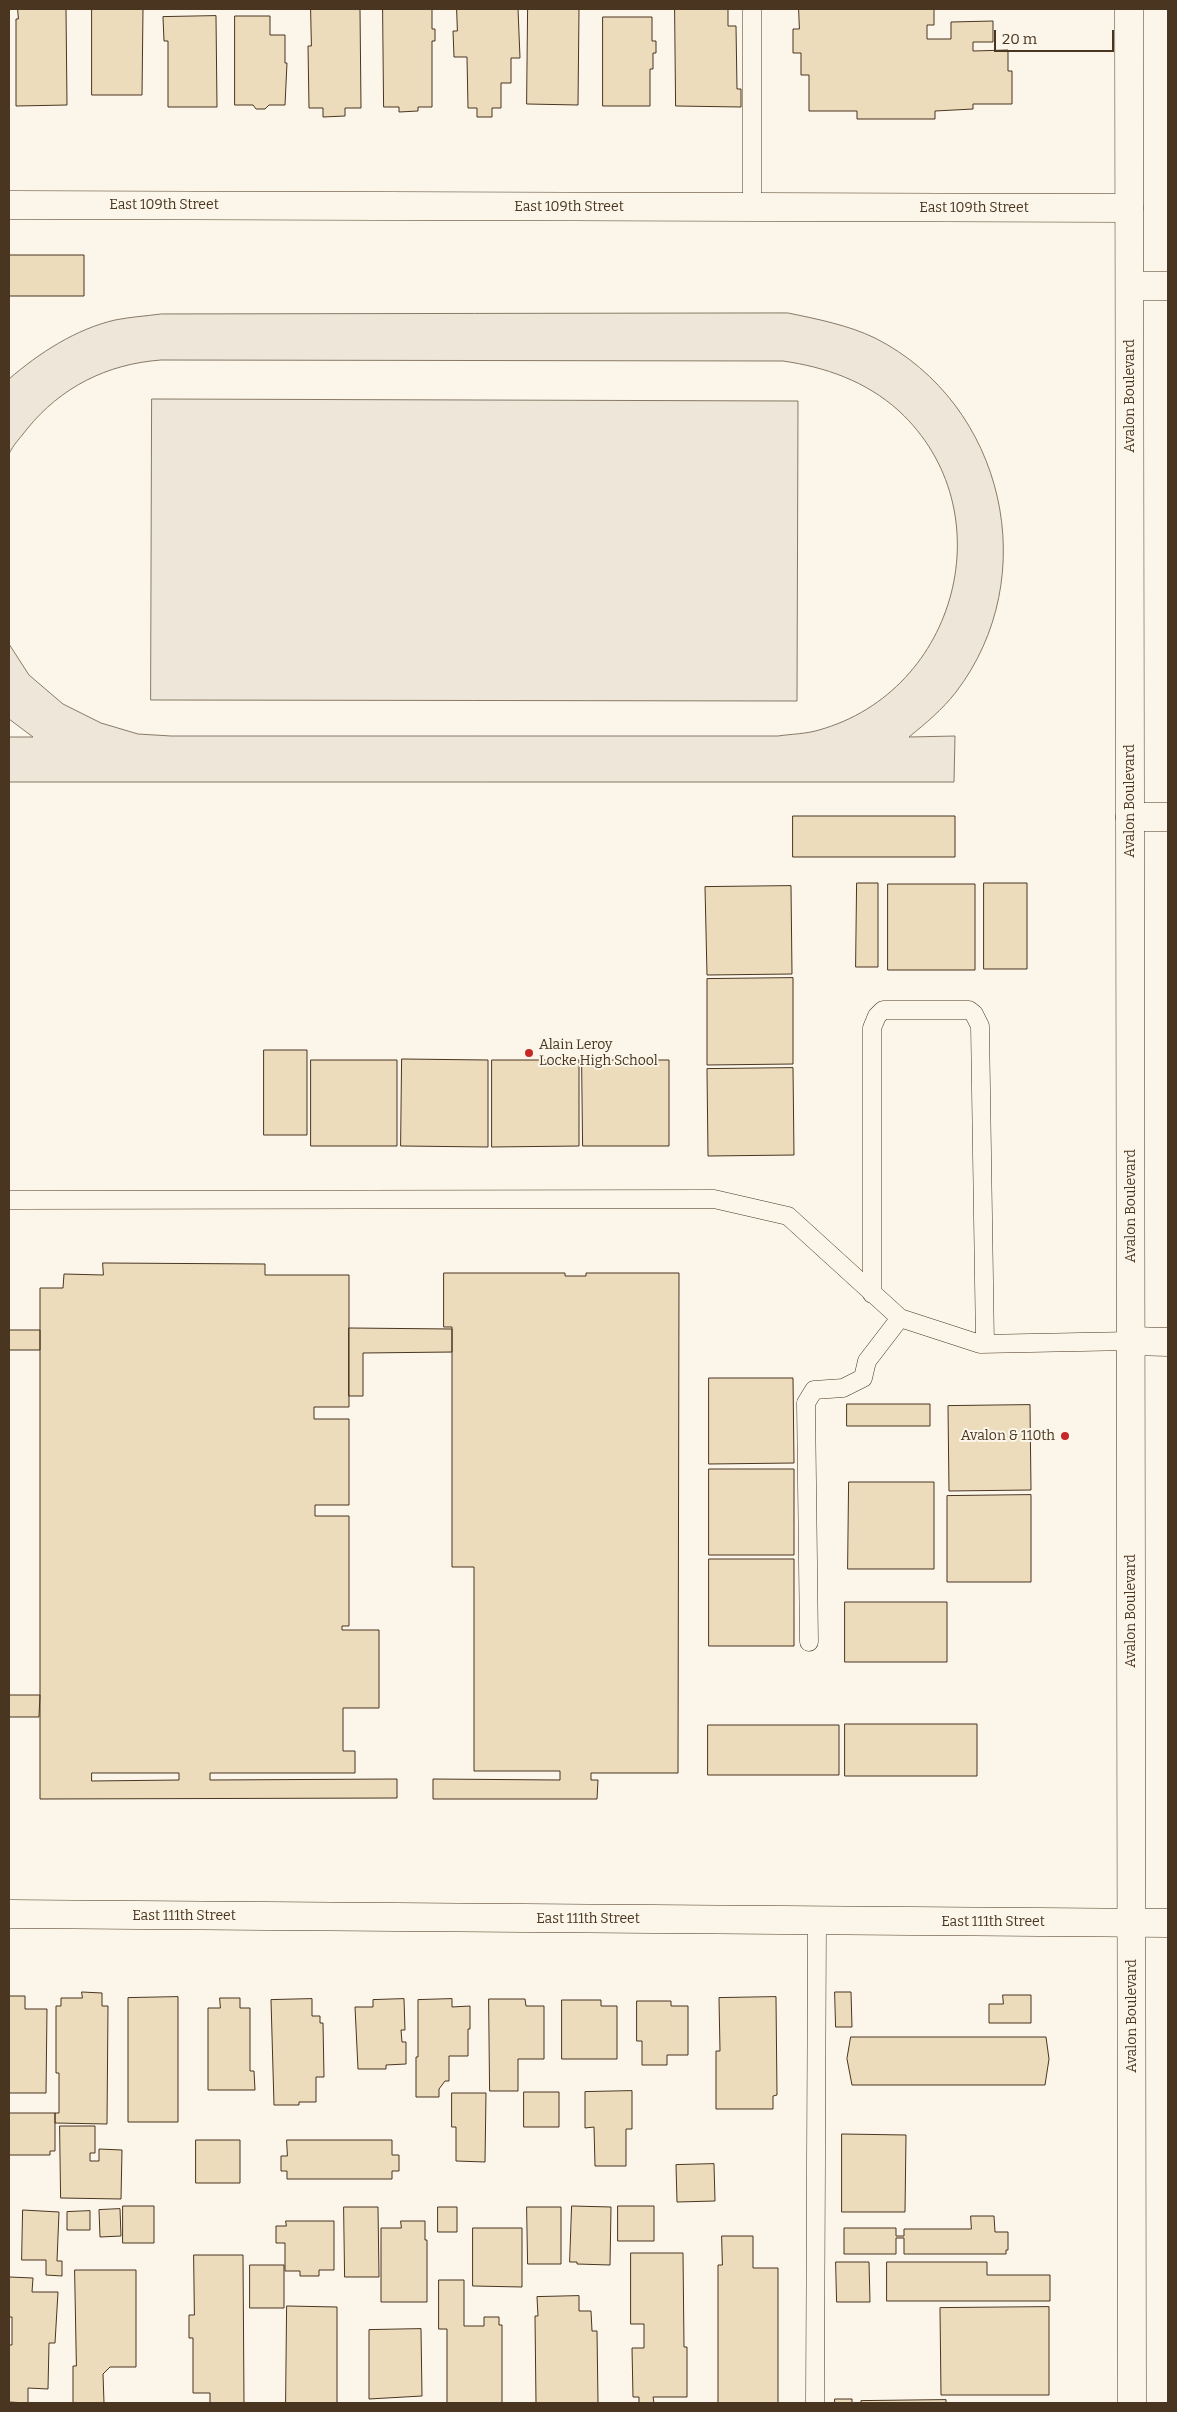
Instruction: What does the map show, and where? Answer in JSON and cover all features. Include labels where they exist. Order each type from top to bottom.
[{"type":"street","name":"Avalon Boulevard","points":[[1129,9],[1132,2403]]},
{"type":"street","name":"East 109th Street","points":[[9,205],[1129,208]]},
{"type":"street","points":[[1130,286],[1168,286]]},
{"type":"street","points":[[1130,817],[1168,818]]},
{"type":"street","points":[[1131,1341],[1168,1342]]},
{"type":"street","name":"East 111th Street","points":[[9,1914],[1168,1923]]},
{"type":"lane","points":[[752,9],[752,208]]},
{"type":"lane","points":[[872,1294],[872,1028],[877,1016],[883,1010],[969,1010],[974,1014],[980,1026],[986,1344]]},
{"type":"lane","points":[[9,1200],[714,1199],[788,1216],[900,1318],[986,1344],[1131,1341]]},
{"type":"lane","points":[[809,1642],[806,1403],[814,1390],[843,1388],[863,1378],[867,1361],[900,1318]]},
{"type":"lane","points":[[815,2403],[818,1920]]},
{"type":"shaded area","points":[[788,313],[865,333],[919,367],[955,405],[981,449],[997,497],[1003,547],[999,597],[983,646],[956,692],[951,699],[909,737],[955,736],[954,782],[9,782],[9,737],[33,737],[9,719],[9,644],[29,675],[63,704],[101,723],[138,734],[171,736],[778,736],[819,730],[867,709],[905,678],[934,638],[951,593],[957,545],[951,497],[932,452],[899,411],[873,391],[844,377],[814,367],[783,361],[161,360],[141,362],[86,380],[70,390],[40,414],[17,441],[9,454],[9,379],[45,351],[59,343],[86,329],[115,320],[161,314]]},
{"type":"shaded area","points":[[152,399],[798,401],[797,701],[151,700]]},
{"type":"building","points":[[18,9],[66,9],[67,105],[16,106],[16,19],[18,19]]},
{"type":"building","points":[[92,9],[143,9],[142,95],[92,95]]},
{"type":"building","points":[[311,9],[360,9],[361,108],[345,108],[345,116],[323,117],[323,108],[309,108],[308,46],[311,46]]},
{"type":"building","points":[[383,9],[432,9],[432,29],[435,29],[435,41],[432,41],[432,107],[418,107],[418,111],[399,112],[399,107],[384,107]]},
{"type":"building","points":[[457,9],[518,9],[520,58],[511,58],[511,83],[501,83],[501,108],[492,108],[492,117],[477,117],[477,108],[468,108],[467,57],[454,57],[453,31],[457,31]]},
{"type":"building","points":[[528,9],[579,9],[578,105],[527,104]]},
{"type":"building","points":[[675,9],[728,9],[728,26],[736,26],[737,89],[741,89],[741,107],[676,106]]},
{"type":"building","points":[[799,9],[934,9],[934,25],[927,25],[927,39],[951,39],[951,22],[993,21],[993,42],[973,42],[973,51],[1008,50],[1008,71],[1012,71],[1012,104],[973,104],[973,109],[935,111],[935,119],[857,119],[857,111],[809,111],[809,75],[801,75],[801,53],[793,53],[793,29],[799,29]]},
{"type":"building","points":[[216,16],[217,107],[168,107],[168,41],[164,41],[163,17]]},
{"type":"building","points":[[235,16],[270,16],[270,35],[285,35],[285,63],[287,63],[285,105],[269,105],[265,109],[256,109],[253,105],[235,105]]},
{"type":"building","points":[[603,17],[652,17],[652,41],[656,41],[656,53],[653,53],[653,69],[650,69],[650,106],[603,106]]},
{"type":"building","points":[[9,255],[84,255],[84,296],[9,296]]},
{"type":"building","points":[[793,816],[955,816],[955,857],[793,857]]},
{"type":"building","points":[[857,883],[878,883],[878,967],[856,967]]},
{"type":"building","points":[[984,883],[1027,883],[1027,969],[984,969]]},
{"type":"building","points":[[888,884],[975,884],[975,970],[888,970]]},
{"type":"building","points":[[791,886],[792,974],[707,975],[705,887]]},
{"type":"building","points":[[793,978],[793,1064],[707,1065],[707,979]]},
{"type":"building","points":[[264,1050],[307,1050],[307,1135],[264,1135]]},
{"type":"building","points":[[402,1059],[488,1060],[488,1147],[401,1146]]},
{"type":"building","points":[[311,1060],[397,1060],[397,1146],[311,1146]]},
{"type":"building","points":[[492,1060],[579,1060],[579,1146],[492,1147]]},
{"type":"building","points":[[582,1060],[669,1060],[669,1146],[583,1146]]},
{"type":"building","points":[[793,1068],[794,1155],[708,1156],[707,1069]]},
{"type":"building","points":[[103,1263],[265,1264],[265,1275],[349,1275],[349,1407],[314,1407],[314,1419],[349,1419],[349,1505],[315,1505],[315,1516],[349,1516],[349,1626],[342,1626],[342,1630],[379,1630],[379,1708],[343,1708],[343,1751],[355,1751],[355,1773],[210,1773],[210,1780],[397,1779],[397,1798],[40,1799],[40,1288],[63,1288],[64,1274],[103,1275]],"holes":[[[92,1773],[179,1773],[179,1780],[92,1781]]]},
{"type":"building","points":[[444,1273],[565,1273],[565,1276],[586,1276],[586,1273],[679,1273],[678,1773],[591,1773],[591,1780],[598,1780],[597,1799],[433,1799],[433,1779],[560,1780],[560,1771],[474,1771],[474,1567],[452,1567],[452,1327],[444,1327]]},
{"type":"building","points":[[349,1328],[452,1329],[452,1352],[363,1353],[363,1396],[349,1396]]},
{"type":"building","points":[[9,1330],[40,1330],[40,1350],[9,1350]]},
{"type":"building","points":[[709,1378],[793,1378],[794,1463],[709,1464]]},
{"type":"building","points":[[847,1404],[930,1404],[930,1426],[847,1426]]},
{"type":"building","points":[[1030,1405],[1031,1490],[949,1491],[948,1406]]},
{"type":"building","points":[[709,1469],[794,1469],[794,1555],[709,1555]]},
{"type":"building","points":[[849,1482],[934,1482],[934,1569],[848,1569]]},
{"type":"building","points":[[1031,1495],[1031,1582],[947,1582],[947,1496]]},
{"type":"building","points":[[709,1559],[794,1559],[794,1646],[709,1646]]},
{"type":"building","points":[[845,1602],[947,1602],[947,1662],[845,1662]]},
{"type":"building","points":[[9,1695],[40,1695],[39,1717],[9,1717]]},
{"type":"building","points":[[845,1724],[977,1724],[977,1776],[845,1776]]},
{"type":"building","points":[[708,1725],[839,1725],[839,1775],[708,1775]]},
{"type":"building","points":[[82,1992],[102,1993],[102,2006],[108,2006],[107,2124],[55,2123],[55,2113],[59,2113],[59,2073],[56,2073],[56,2006],[61,2006],[61,1998],[82,1998]]},
{"type":"building","points":[[835,1992],[851,1992],[852,2027],[836,2027]]},
{"type":"building","points":[[1003,1995],[1031,1995],[1031,2023],[989,2023],[989,2004],[1003,2004]]},
{"type":"building","points":[[9,1996],[25,1996],[25,2009],[47,2009],[46,2093],[9,2093]]},
{"type":"building","points":[[178,1997],[178,2122],[128,2122],[128,1998]]},
{"type":"building","points":[[776,1997],[777,2095],[773,2096],[773,2109],[716,2109],[716,2051],[720,2051],[719,1998]]},
{"type":"building","points":[[220,1998],[240,1998],[240,2008],[250,2008],[250,2071],[254,2071],[255,2090],[208,2090],[208,2008],[220,2008]]},
{"type":"building","points":[[312,1999],[312,2016],[320,2016],[320,2023],[323,2023],[324,2077],[316,2077],[316,2102],[299,2102],[299,2105],[274,2105],[271,2000]]},
{"type":"building","points":[[404,1999],[405,2030],[401,2030],[402,2042],[406,2042],[406,2064],[386,2065],[386,2069],[358,2069],[355,2007],[373,2007],[373,2000]]},
{"type":"building","points":[[452,1999],[452,2007],[470,2006],[468,2056],[449,2056],[449,2081],[445,2081],[439,2089],[439,2097],[416,2097],[418,2000]]},
{"type":"building","points":[[489,1999],[525,1999],[526,2006],[544,2006],[544,2059],[518,2059],[518,2091],[490,2091]]},
{"type":"building","points":[[562,2000],[601,2000],[601,2006],[617,2006],[617,2059],[562,2059]]},
{"type":"building","points":[[637,2001],[671,2001],[671,2006],[688,2006],[688,2055],[667,2055],[667,2065],[642,2065],[642,2041],[637,2041]]},
{"type":"building","points":[[851,2037],[1046,2037],[1049,2059],[1045,2085],[852,2085],[847,2059]]},
{"type":"building","points":[[632,2091],[632,2129],[626,2129],[626,2166],[595,2166],[594,2127],[585,2128],[585,2092]]},
{"type":"building","points":[[524,2092],[559,2092],[559,2127],[524,2127]]},
{"type":"building","points":[[452,2093],[486,2093],[485,2162],[456,2161],[456,2127],[452,2127]]},
{"type":"building","points":[[9,2113],[55,2113],[55,2151],[50,2151],[50,2155],[9,2155]]},
{"type":"building","points":[[60,2126],[95,2126],[95,2153],[90,2153],[90,2161],[99,2161],[99,2149],[122,2150],[121,2199],[61,2198]]},
{"type":"building","points":[[842,2134],[906,2135],[905,2212],[842,2212]]},
{"type":"building","points":[[196,2140],[240,2140],[240,2183],[196,2183]]},
{"type":"building","points":[[287,2140],[392,2140],[392,2155],[399,2155],[399,2171],[392,2171],[392,2179],[287,2179],[287,2171],[281,2171],[281,2156],[287,2156]]},
{"type":"building","points":[[714,2164],[715,2201],[677,2202],[676,2165]]},
{"type":"building","points":[[123,2206],[154,2206],[154,2243],[123,2243]]},
{"type":"building","points":[[572,2206],[611,2207],[610,2265],[570,2262]]},
{"type":"building","points":[[618,2206],[654,2206],[654,2241],[618,2241]]},
{"type":"building","points":[[344,2207],[378,2207],[379,2277],[345,2277]]},
{"type":"building","points":[[438,2207],[457,2207],[457,2232],[438,2232]]},
{"type":"building","points":[[527,2207],[561,2207],[561,2264],[528,2264]]},
{"type":"building","points":[[120,2209],[121,2236],[100,2237],[99,2210]]},
{"type":"building","points":[[23,2210],[59,2212],[57,2261],[62,2261],[62,2276],[46,2275],[46,2260],[22,2260]]},
{"type":"building","points":[[90,2211],[90,2230],[67,2230],[67,2212]]},
{"type":"building","points":[[971,2216],[994,2216],[995,2232],[1008,2232],[1008,2250],[1006,2250],[1006,2254],[904,2254],[904,2238],[896,2238],[896,2254],[844,2254],[844,2228],[896,2228],[896,2236],[904,2236],[904,2229],[971,2229]]},
{"type":"building","points":[[286,2221],[334,2221],[334,2270],[319,2270],[319,2276],[300,2276],[300,2271],[285,2271],[285,2243],[276,2243],[276,2226],[286,2226]]},
{"type":"building","points":[[401,2221],[425,2221],[425,2240],[427,2240],[427,2302],[381,2302],[381,2228],[401,2228]]},
{"type":"building","points":[[473,2228],[522,2228],[522,2287],[473,2286]]},
{"type":"building","points":[[722,2236],[753,2236],[753,2268],[778,2268],[778,2403],[718,2403],[718,2265],[722,2265]]},
{"type":"building","points":[[631,2253],[683,2253],[684,2347],[687,2347],[687,2397],[653,2397],[654,2403],[639,2403],[639,2397],[633,2397],[632,2348],[644,2348],[644,2324],[631,2324]]},
{"type":"building","points":[[194,2255],[243,2255],[244,2403],[210,2403],[210,2393],[193,2393],[193,2338],[189,2338],[189,2315],[194,2315]]},
{"type":"building","points":[[836,2262],[869,2262],[870,2302],[837,2302]]},
{"type":"building","points":[[887,2262],[987,2262],[987,2275],[1050,2275],[1050,2301],[887,2301]]},
{"type":"building","points":[[250,2265],[284,2265],[284,2308],[250,2308]]},
{"type":"building","points":[[75,2270],[136,2270],[136,2367],[110,2367],[103,2374],[104,2403],[73,2403],[73,2366],[76,2366]]},
{"type":"building","points":[[9,2277],[33,2278],[32,2292],[58,2292],[55,2343],[49,2343],[48,2389],[28,2388],[28,2403],[9,2402],[9,2345],[12,2345],[12,2317],[9,2317]]},
{"type":"building","points":[[439,2280],[464,2280],[464,2326],[484,2326],[484,2317],[499,2317],[499,2325],[502,2325],[502,2403],[447,2403],[447,2329],[439,2329]]},
{"type":"building","points":[[579,2296],[579,2311],[591,2311],[592,2331],[597,2331],[598,2403],[536,2403],[535,2316],[538,2316],[537,2297]]},
{"type":"building","points":[[287,2306],[337,2307],[337,2403],[286,2403]]},
{"type":"building","points":[[1049,2307],[1049,2395],[941,2395],[940,2308]]},
{"type":"building","points":[[421,2329],[422,2396],[369,2399],[369,2330]]},
{"type":"building","points":[[835,2399],[852,2399],[852,2403],[835,2403]]},
{"type":"building","points":[[946,2400],[946,2403],[861,2403],[861,2401]]},
{"type":"place","name":"Alain Leroy Locke High School","points":[[529,1053]]},
{"type":"place","name":"Avalon & 110th","points":[[1065,1436]]}]
